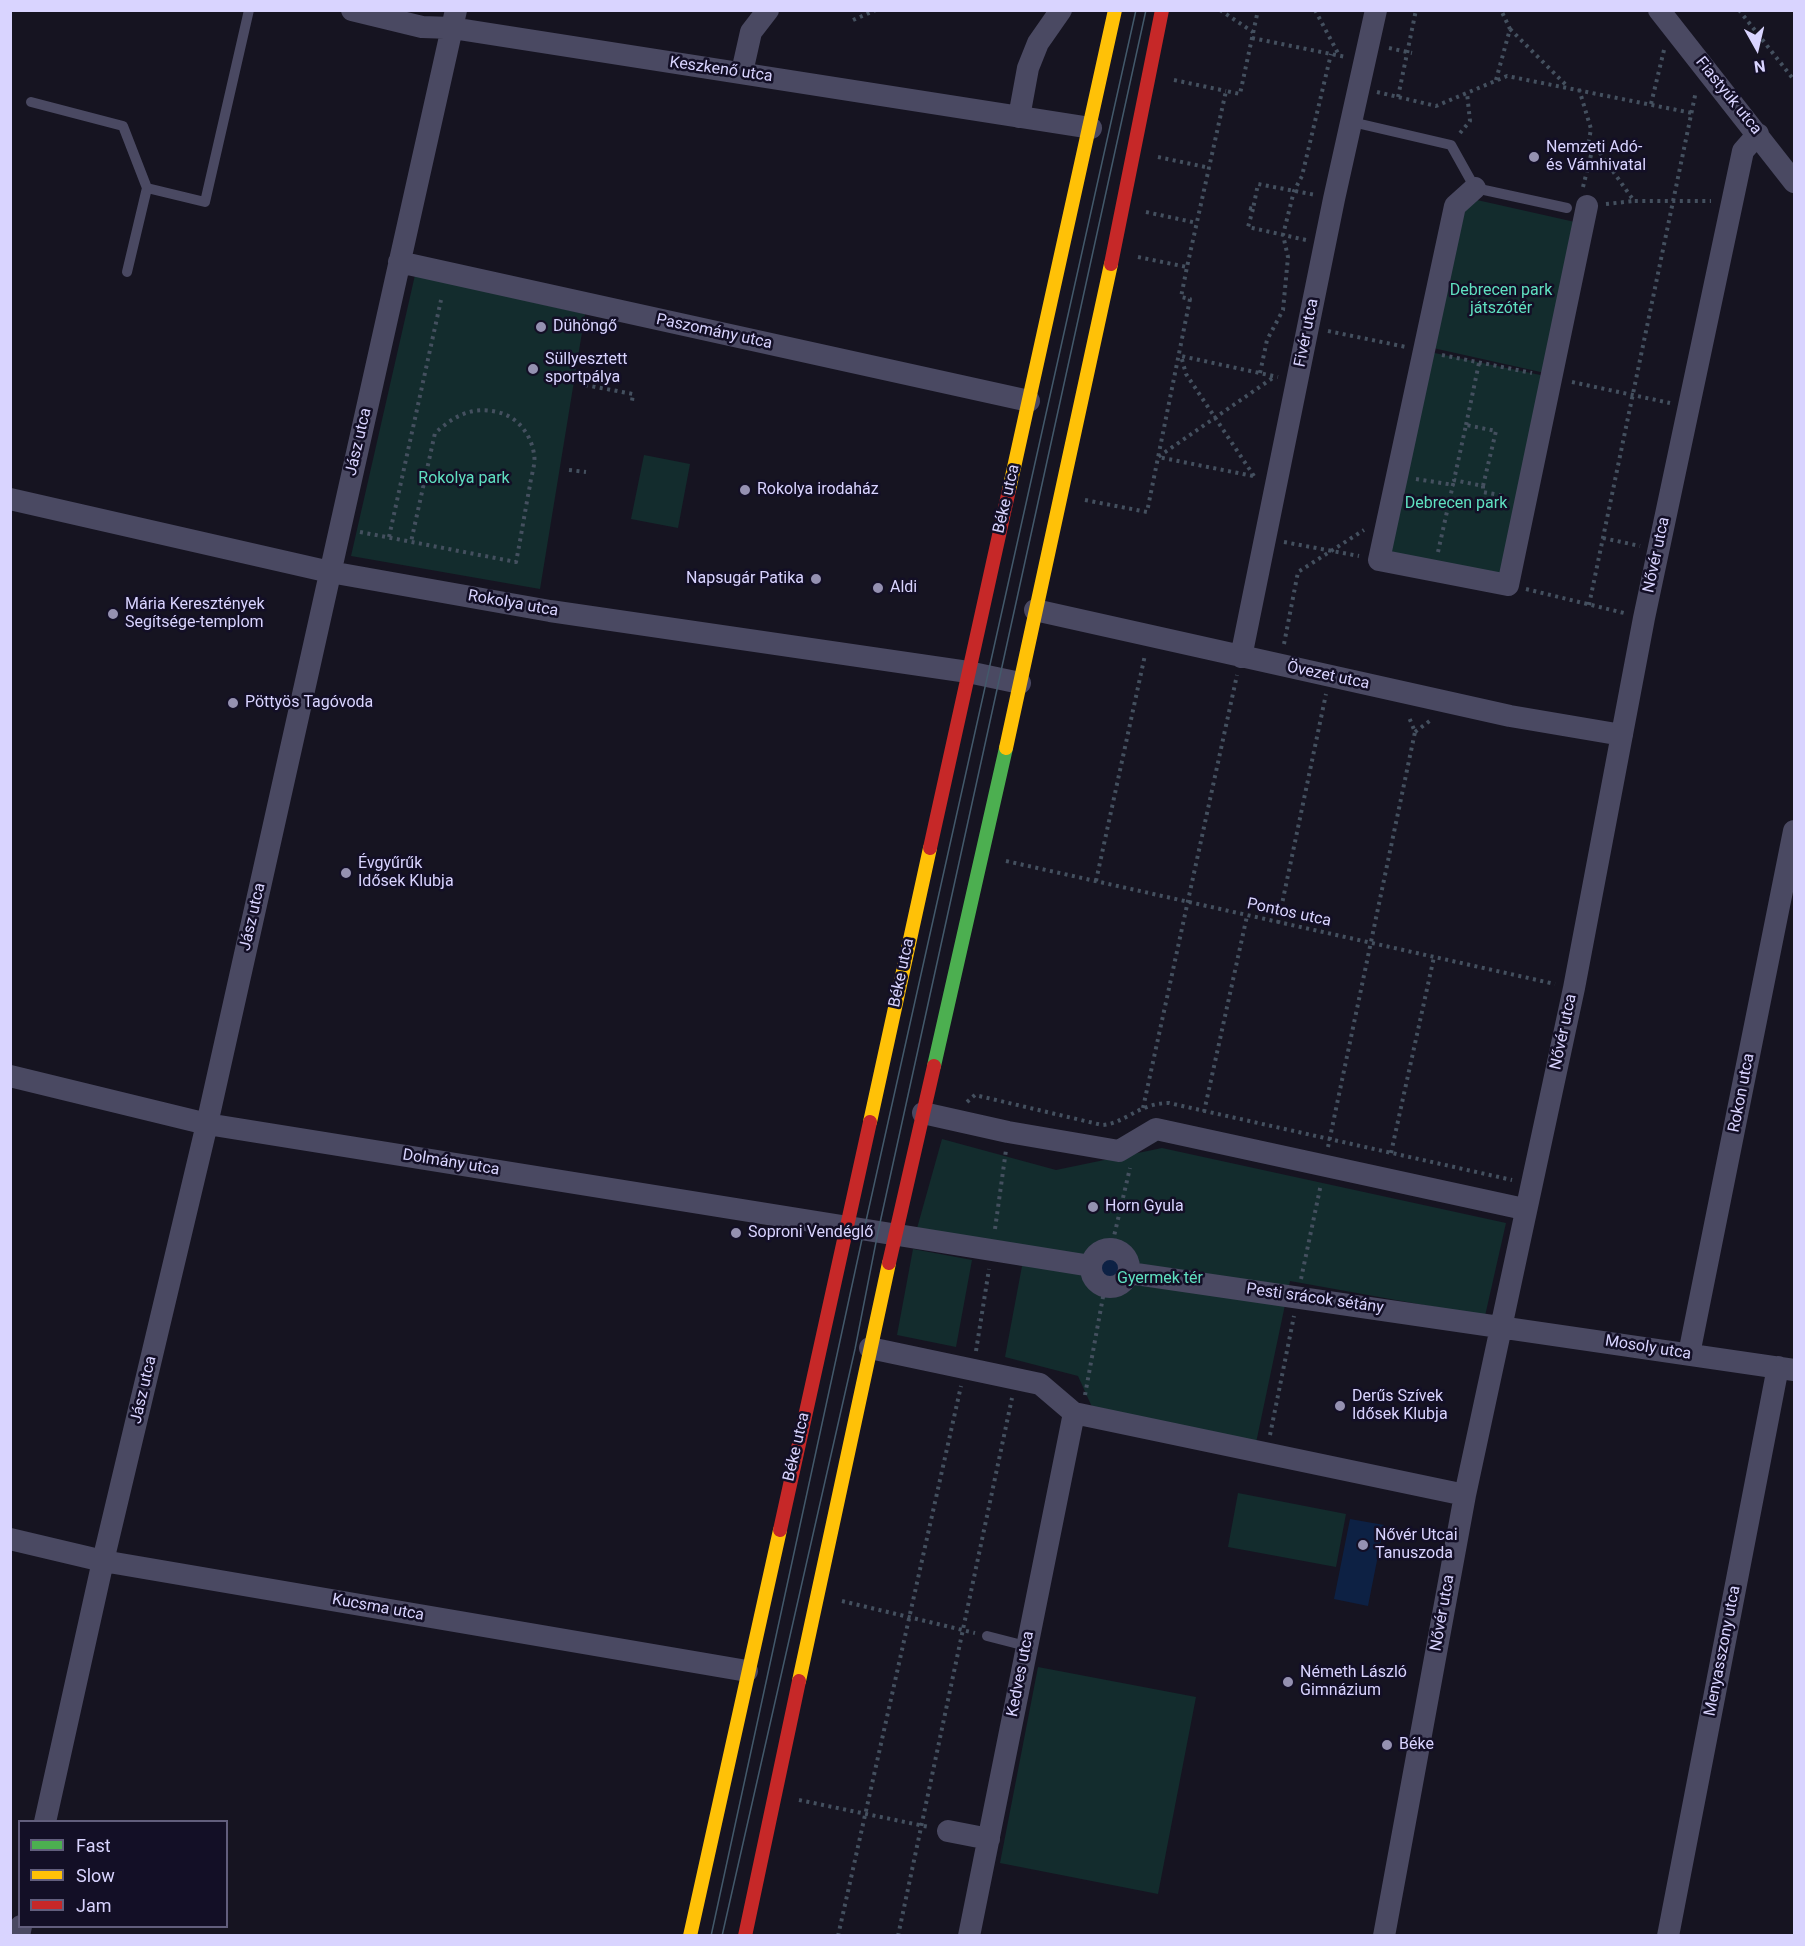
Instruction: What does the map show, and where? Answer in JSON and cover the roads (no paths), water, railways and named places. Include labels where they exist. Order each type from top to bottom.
[{"type":"main road","name":"Béke utca","points":[[690,1935],[968,672],[1091,128],[1115,10]]},
{"type":"main road","points":[[745,1935],[870,1348],[1020,683],[1162,10]]},
{"type":"street","name":"Keszkenő utca","points":[[352,10],[422,27],[454,19],[658,62],[742,72],[1091,128]]},
{"type":"street","points":[[742,72],[751,32],[768,10]]},
{"type":"street","points":[[1019,117],[1028,68],[1038,43],[1061,10]]},
{"type":"street","name":"Fivér utca","points":[[1241,657],[1324,244],[1376,10]]},
{"type":"street","name":"Fiastyúk utca","points":[[1659,10],[1794,182]]},
{"type":"street","name":"Jász utca","points":[[45,1820],[103,1561],[207,1124],[454,19]]},
{"type":"street","name":"Nővér utca","points":[[1384,1935],[1465,1495],[1524,1209],[1574,988],[1658,549],[1743,151],[1758,134]]},
{"type":"street","points":[[1475,188],[1455,206],[1379,560],[1508,585],[1550,377],[1577,207]]},
{"type":"street","name":"Paszomány utca","points":[[399,262],[1029,401]]},
{"type":"street","name":"Rokolya utca","points":[[10,499],[330,572],[550,611],[968,672],[1020,683]]},
{"type":"street","name":"Övezet utca","points":[[1035,610],[1510,716],[1622,735]]},
{"type":"street","name":"Rokon utca","points":[[1689,1354],[1794,831]]},
{"type":"street","name":"Dolmány utca","points":[[10,1076],[207,1124],[846,1226],[896,1236]]},
{"type":"street","points":[[923,1113],[1008,1132],[1119,1151],[1156,1129],[1524,1209]]},
{"type":"street","points":[[896,1236],[1091,1266]]},
{"type":"street","points":[[1111,1249],[1125,1256],[1129,1273],[1122,1283],[1105,1286],[1093,1276],[1091,1266],[1097,1254],[1111,1249]]},
{"type":"street","name":"Pesti srácok sétány","points":[[1129,1273],[1501,1326]]},
{"type":"street","name":"Mosoly utca","points":[[1501,1326],[1786,1368]]},
{"type":"street","points":[[870,1348],[1040,1384],[1078,1414],[1465,1495]]},
{"type":"street","name":"Menyasszony utca","points":[[1668,1935],[1786,1368]]},
{"type":"street","name":"Kedves utca","points":[[969,1935],[1026,1646],[1078,1414]]},
{"type":"street","name":"Kucsma utca","points":[[10,1539],[103,1561],[747,1671]]},
{"type":"street","points":[[948,1831],[989,1839]]},
{"type":"lane","points":[[147,188],[205,202],[249,10]]},
{"type":"lane","points":[[31,102],[123,126],[147,188],[127,272]]},
{"type":"lane","points":[[1352,122],[1451,145],[1475,188],[1577,207]]},
{"type":"lane","points":[[987,1636],[1026,1646]]},
{"type":"water","points":[[1110,1253],[1121,1257],[1125,1268],[1121,1279],[1110,1283],[1099,1279],[1095,1268],[1099,1257]]},
{"type":"water","points":[[1350,1519],[1384,1525],[1368,1606],[1334,1599]]},
{"type":"tram line","points":[[711,1936],[864,1230],[1136,10]]},
{"type":"tram line","points":[[722,1936],[855,1349],[878,1232],[1146,10]]},
{"type":"place","name":"Nemzeti Adó- és Vámhivatal","points":[[1534,157]]},
{"type":"place","name":"Dühöngő","points":[[541,327]]},
{"type":"place","name":"Süllyesztett sportpálya","points":[[533,369]]},
{"type":"place","name":"Rokolya irodaház","points":[[745,490]]},
{"type":"place","name":"Napsugár Patika","points":[[816,579]]},
{"type":"place","name":"Aldi","points":[[878,588]]},
{"type":"place","name":"Mária Keresztények Segítsége-templom","points":[[113,614]]},
{"type":"place","name":"Pöttyös Tagóvoda","points":[[233,703]]},
{"type":"place","name":"Évgyűrűk Idősek Klubja","points":[[346,873]]},
{"type":"place","name":"Horn Gyula","points":[[1093,1207]]},
{"type":"place","name":"Soproni Vendéglő","points":[[736,1233]]},
{"type":"place","name":"Derűs Szívek Idősek Klubja","points":[[1340,1406]]},
{"type":"place","name":"Nővér Utcai Tanuszoda","points":[[1363,1545]]},
{"type":"place","name":"Németh László Gimnázium","points":[[1288,1682]]},
{"type":"place","name":"Béke","points":[[1387,1745]]},
{"type":"park label","name":"Debrecen park játszótér","points":[[1501,300]]},
{"type":"park label","name":"Rokolya park","points":[[464,479]]},
{"type":"park label","name":"Debrecen park","points":[[1456,504]]},
{"type":"park label","name":"Gyermek tér","points":[[1160,1279]]}]
